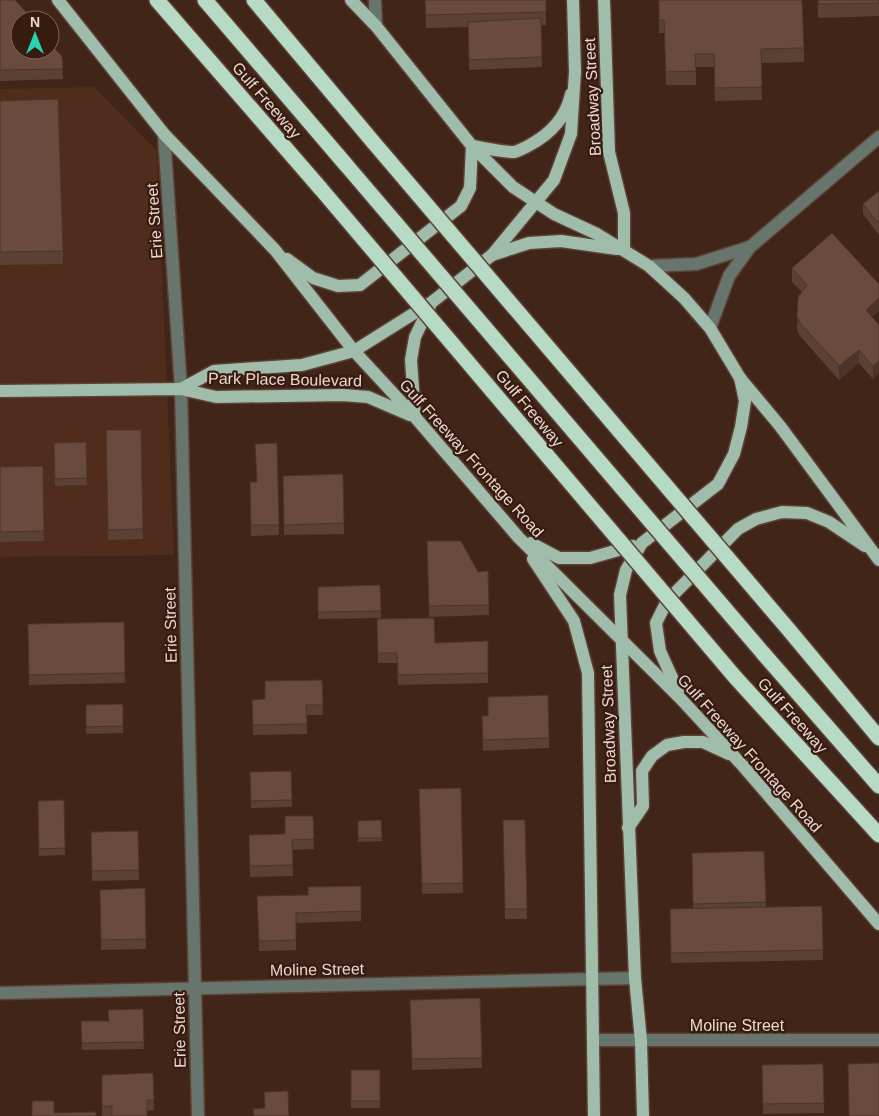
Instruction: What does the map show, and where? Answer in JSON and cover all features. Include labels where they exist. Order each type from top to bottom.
[{"type":"highway","name":"Gulf Freeway","points":[[157,0],[321,189],[735,677],[879,835]]},
{"type":"highway","name":"Gulf Freeway","points":[[205,0],[762,652],[879,786]]},
{"type":"highway","points":[[254,0],[879,738]]},
{"type":"main road","name":"Gulf Freeway Frontage Road","points":[[58,0],[164,134],[275,250],[354,351],[415,417],[519,538],[681,698],[734,756],[879,924]]},
{"type":"main road","points":[[351,0],[376,26],[472,146],[513,187],[554,214],[624,250],[649,266],[684,298],[710,328],[740,378],[780,426],[876,556]]},
{"type":"main road","name":"Broadway Street","points":[[415,417],[410,360],[415,337],[432,302],[492,255],[554,180],[572,134],[576,72],[573,0]]},
{"type":"main road","name":"Broadway Street","points":[[604,0],[609,152],[624,213],[624,250]]},
{"type":"main road","points":[[472,146],[516,152],[548,134],[569,104],[576,72]]},
{"type":"main road","points":[[275,250],[313,278],[338,286],[360,285],[461,206],[470,188],[472,146]]},
{"type":"main road","points":[[492,255],[529,243],[560,240],[624,250]]},
{"type":"main road","name":"Park Place Boulevard","points":[[181,389],[214,371],[302,365],[354,351],[432,302]]},
{"type":"main road","name":"Broadway Street","points":[[643,1116],[641,1041],[635,978],[628,828],[620,595],[626,570],[642,543],[718,484],[734,454],[742,427],[745,401],[740,378]]},
{"type":"main road","name":"Park Place Boulevard","points":[[0,391],[181,389],[216,397],[343,395],[368,397],[415,417]]},
{"type":"main road","points":[[681,698],[660,651],[656,624],[667,601],[738,529],[756,519],[782,512],[807,513],[829,522],[876,556]]},
{"type":"main road","points":[[519,538],[559,558],[590,558],[642,543]]},
{"type":"main road","name":"Broadway Street","points":[[519,538],[574,621],[588,673],[594,1116]]},
{"type":"main road","points":[[628,828],[643,806],[642,771],[652,756],[667,745],[702,742],[734,756]]},
{"type":"street","points":[[375,0],[376,26]]},
{"type":"street","name":"Erie Street","points":[[164,134],[181,389],[198,1116]]},
{"type":"street","points":[[710,328],[729,276],[750,248],[879,137]]},
{"type":"street","points":[[649,266],[696,264],[750,248]]},
{"type":"street","name":"Moline Street","points":[[0,993],[635,978]]},
{"type":"street","name":"Moline Street","points":[[594,1040],[879,1040]]},
{"type":"shaded area","points":[[94,87],[157,151],[174,555],[0,557],[0,89]]},
{"type":"building","points":[[0,0],[15,0],[24,10],[10,10],[10,60],[60,60],[60,54],[62,56],[63,69],[0,70]]},
{"type":"building","points":[[425,0],[546,0],[546,12],[426,15]]},
{"type":"building","points":[[659,0],[802,0],[804,48],[761,49],[762,87],[715,88],[714,54],[695,54],[696,71],[666,72],[664,20],[659,20]]},
{"type":"building","points":[[818,0],[879,0],[879,3],[818,4]]},
{"type":"building","points":[[541,18],[542,57],[469,60],[468,22]]},
{"type":"building","points":[[58,99],[63,251],[0,252],[0,101]]},
{"type":"building","points":[[879,191],[879,224],[863,204]]},
{"type":"building","points":[[832,233],[879,284],[879,298],[866,310],[879,325],[879,361],[873,366],[859,350],[839,366],[800,323],[797,317],[798,297],[807,285],[792,268]]},
{"type":"building","points":[[106,430],[141,430],[143,529],[108,530]]},
{"type":"building","points":[[86,442],[87,478],[55,479],[54,443]]},
{"type":"building","points":[[277,443],[279,525],[251,525],[250,482],[257,482],[255,444]]},
{"type":"building","points":[[43,466],[44,531],[0,532],[0,467]]},
{"type":"building","points":[[343,474],[344,523],[284,525],[283,476]]},
{"type":"building","points":[[427,541],[461,541],[478,572],[488,571],[489,605],[429,606]]},
{"type":"building","points":[[380,585],[381,611],[318,612],[318,587]]},
{"type":"building","points":[[434,618],[435,643],[488,641],[488,673],[398,675],[397,653],[378,653],[377,619]]},
{"type":"building","points":[[124,622],[125,673],[29,675],[28,624]]},
{"type":"building","points":[[322,680],[323,705],[306,705],[307,724],[253,725],[252,700],[265,699],[265,681]]},
{"type":"building","points":[[548,695],[549,738],[483,740],[482,716],[488,716],[488,697]]},
{"type":"building","points":[[123,704],[123,726],[86,727],[86,705]]},
{"type":"building","points":[[291,771],[292,800],[251,801],[250,772]]},
{"type":"building","points":[[461,788],[463,883],[422,884],[419,789]]},
{"type":"building","points":[[64,800],[65,848],[39,849],[38,801]]},
{"type":"building","points":[[285,816],[313,816],[314,839],[292,840],[293,865],[250,866],[249,835],[285,834]]},
{"type":"building","points":[[381,820],[382,838],[358,838],[358,821]]},
{"type":"building","points":[[503,820],[525,820],[527,909],[505,909]]},
{"type":"building","points":[[138,831],[139,870],[92,871],[91,832]]},
{"type":"building","points":[[764,851],[766,902],[693,904],[692,853]]},
{"type":"building","points":[[361,886],[361,911],[296,913],[296,940],[259,941],[257,896],[308,895],[308,887]]},
{"type":"building","points":[[145,888],[146,939],[101,940],[100,890]]},
{"type":"building","points":[[822,906],[823,950],[671,953],[670,909]]},
{"type":"building","points":[[480,998],[482,1058],[412,1059],[410,1000]]},
{"type":"building","points":[[143,1009],[144,1042],[82,1043],[81,1021],[109,1021],[108,1010]]},
{"type":"building","points":[[879,1063],[879,1116],[849,1116],[848,1064]]},
{"type":"building","points":[[823,1064],[824,1103],[763,1104],[762,1065]]},
{"type":"building","points":[[351,1070],[380,1070],[380,1101],[351,1101]]},
{"type":"building","points":[[153,1073],[154,1100],[147,1100],[147,1116],[112,1116],[112,1106],[102,1106],[102,1075]]},
{"type":"building","points":[[288,1091],[289,1116],[254,1116],[253,1109],[265,1108],[264,1092]]},
{"type":"building","points":[[32,1101],[54,1101],[54,1113],[96,1112],[96,1116],[32,1116]]}]
